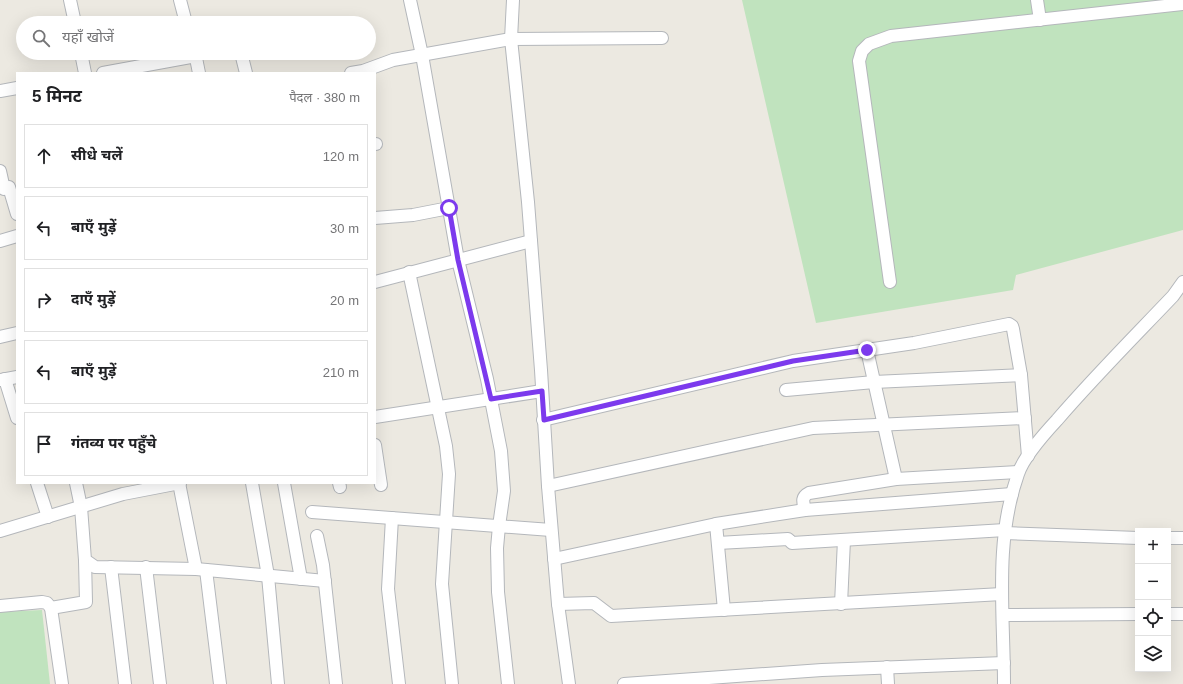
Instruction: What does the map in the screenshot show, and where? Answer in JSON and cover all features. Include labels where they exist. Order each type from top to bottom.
[{"type":"street","points":[[70,0],[73,16]]},
{"type":"street","points":[[180,0],[184,16]]},
{"type":"street","points":[[410,0],[422,55],[458,260],[491,399],[501,451],[504,491],[498,526],[498,592],[508,684]]},
{"type":"street","points":[[513,0],[511,39],[528,202],[551,530],[558,604],[569,684]]},
{"type":"street","points":[[1037,0],[1040,20]]},
{"type":"street","points":[[890,282],[859,61],[862,51],[869,44],[891,36],[1183,4]]},
{"type":"street","points":[[357,72],[393,60],[511,39],[662,38]]},
{"type":"street","points":[[82,60],[85,72]]},
{"type":"street","points":[[108,72],[170,60]]},
{"type":"street","points":[[197,60],[199,72]]},
{"type":"street","points":[[243,60],[246,72]]},
{"type":"street","points":[[0,91],[16,88]]},
{"type":"street","points":[[0,171],[8,187],[16,211]]},
{"type":"street","points":[[376,218],[413,215],[449,208]]},
{"type":"street","points":[[0,241],[16,236]]},
{"type":"street","points":[[376,282],[531,241]]},
{"type":"street","points":[[410,272],[446,446],[449,474],[442,584],[452,684]]},
{"type":"street","points":[[1004,684],[1002,558],[1006,516],[1018,472],[1036,444],[1078,395],[1173,296],[1183,282]]},
{"type":"street","points":[[544,420],[793,361],[914,343],[1009,324],[1013,329],[1021,375],[1028,456]]},
{"type":"street","points":[[0,337],[16,333]]},
{"type":"street","points":[[867,350],[896,479]]},
{"type":"street","points":[[786,390],[874,382],[1021,375]]},
{"type":"street","points":[[7,378],[16,414]]},
{"type":"street","points":[[376,417],[542,391]]},
{"type":"street","points":[[548,486],[813,428],[1025,418]]},
{"type":"street","points":[[376,452],[381,485]]},
{"type":"street","points":[[805,510],[803,499],[805,495],[809,493],[896,479],[1018,472]]},
{"type":"street","points":[[37,484],[48,517]]},
{"type":"street","points":[[51,608],[86,602],[85,560],[81,507],[76,484]]},
{"type":"street","points":[[0,531],[123,494],[174,484]]},
{"type":"street","points":[[179,484],[201,570],[220,684]]},
{"type":"street","points":[[252,484],[268,576],[278,684]]},
{"type":"street","points":[[284,484],[301,579]]},
{"type":"street","points":[[554,559],[716,524],[805,510],[1012,494]]},
{"type":"street","points":[[312,512],[551,530]]},
{"type":"street","points":[[392,518],[388,589],[399,684]]},
{"type":"street","points":[[716,524],[724,610]]},
{"type":"street","points":[[718,543],[788,538],[792,543],[1005,532],[1135,538]]},
{"type":"street","points":[[317,536],[324,581],[336,684]]},
{"type":"street","points":[[1171,538],[1183,538]]},
{"type":"street","points":[[841,604],[844,540]]},
{"type":"street","points":[[85,560],[95,567],[146,567],[201,570],[324,581]]},
{"type":"street","points":[[111,567],[125,684]]},
{"type":"street","points":[[146,567],[160,684]]},
{"type":"street","points":[[558,604],[594,603],[611,616],[1002,594]]},
{"type":"street","points":[[0,606],[42,602],[46,603],[51,608],[62,684]]},
{"type":"street","points":[[1003,615],[1135,614]]},
{"type":"street","points":[[1171,614],[1183,614]]},
{"type":"street","points":[[624,684],[736,680],[822,670],[1004,663]]},
{"type":"street","points":[[887,667],[888,684]]},
{"type":"green space","points":[[742,0],[1183,0],[1183,230],[1016,275],[1013,290],[816,323]]},
{"type":"green space","points":[[42,610],[50,684],[0,684],[0,612]]},
{"type":"route","points":[[449,208],[458,260],[491,399],[542,391],[544,420],[793,361],[867,350]]}]
